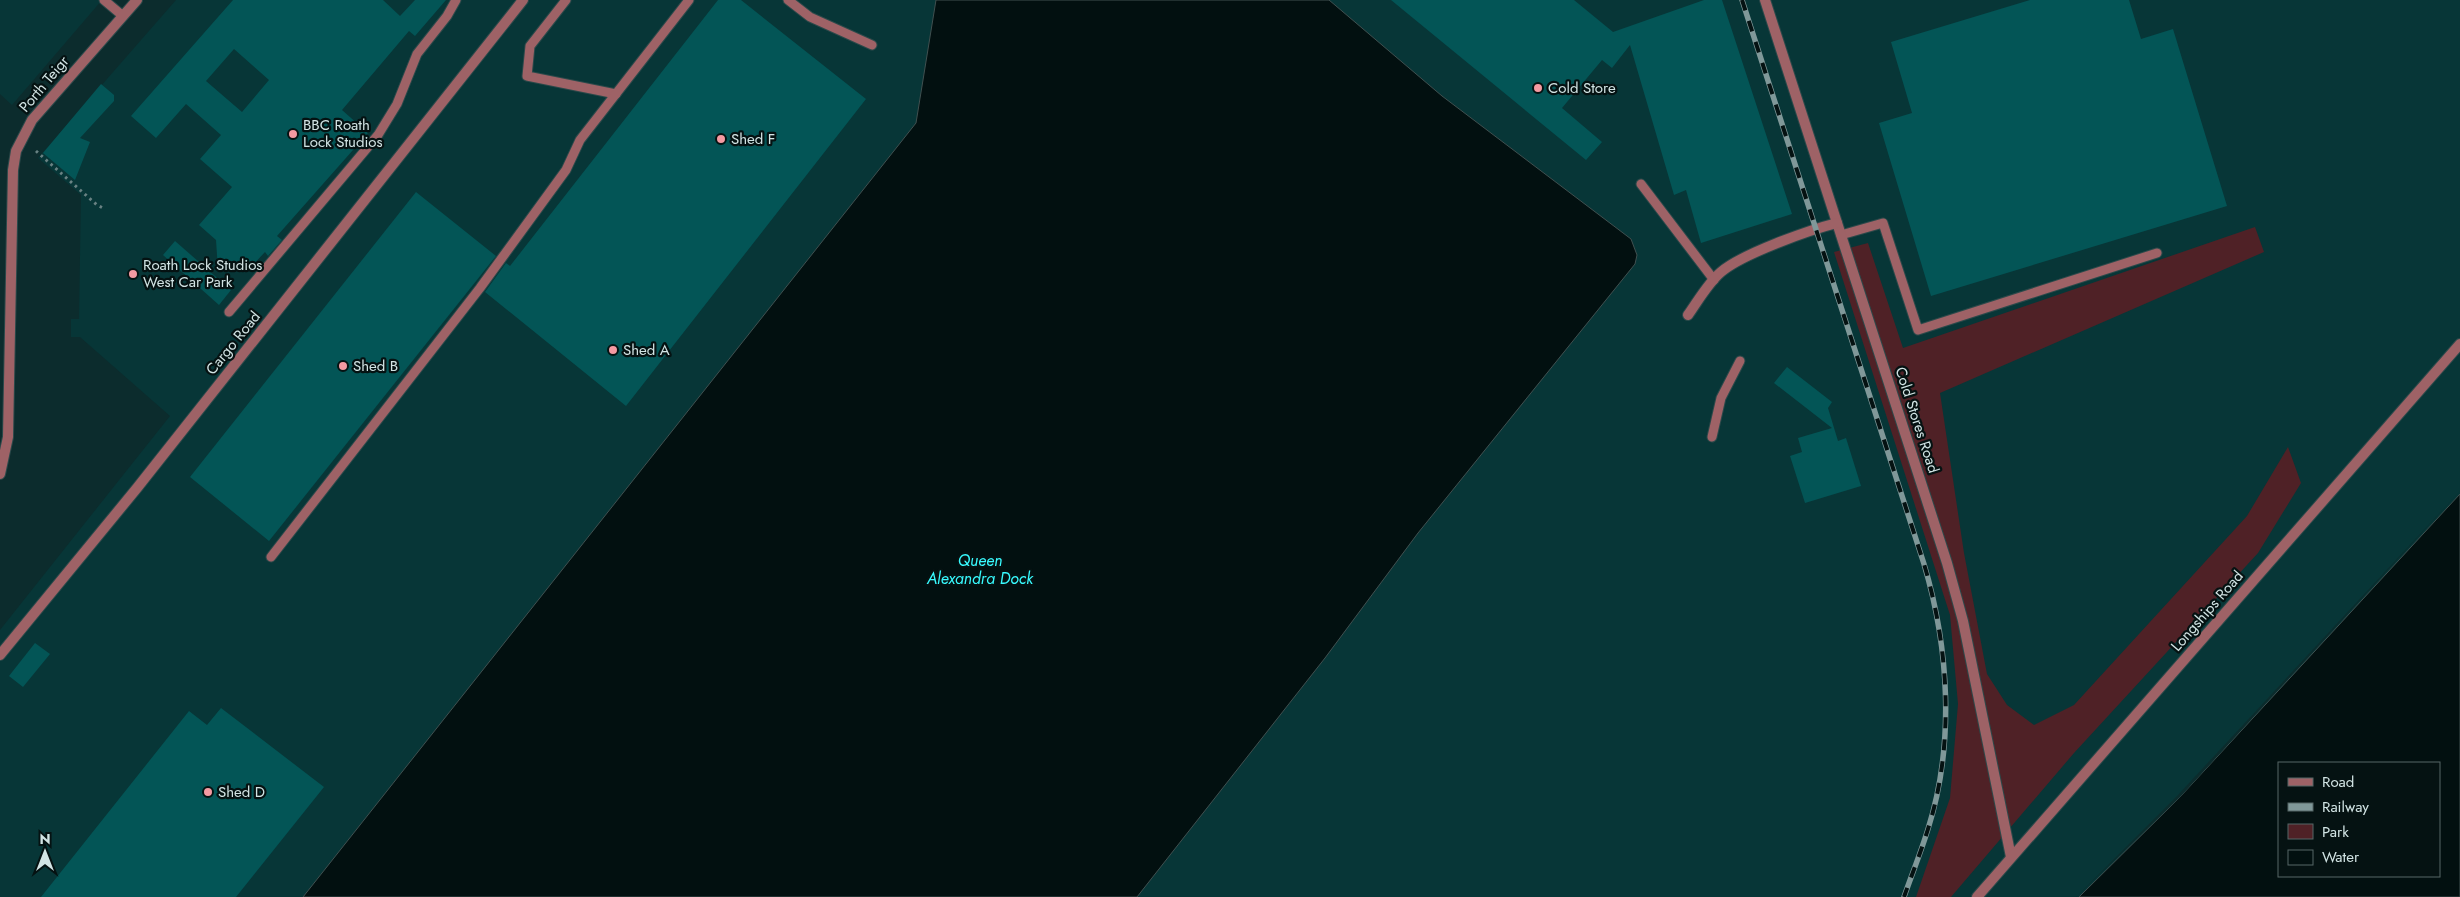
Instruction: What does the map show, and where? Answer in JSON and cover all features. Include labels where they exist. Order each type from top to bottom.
[{"type":"street","name":"Porth Teigr","points":[[0,474],[8,437],[13,170],[16,151],[32,120],[137,0]]},
{"type":"street","name":"Cargo Road","points":[[0,655],[137,488],[523,0]]},
{"type":"street","name":"Cold Stores Road","points":[[1765,0],[1947,562],[1963,621],[2010,857]]},
{"type":"street","points":[[1688,315],[1721,272],[1757,253],[1815,228],[1837,223]]},
{"type":"street","name":"Longships Road","points":[[1977,897],[2460,344]]},
{"type":"lane","points":[[104,0],[123,16]]},
{"type":"lane","points":[[229,312],[382,130],[397,104],[417,54],[447,16],[456,0]]},
{"type":"lane","points":[[566,0],[530,46],[527,76],[616,94]]},
{"type":"lane","points":[[271,558],[480,288],[566,170],[580,140],[689,0]]},
{"type":"lane","points":[[788,0],[810,17],[872,45]]},
{"type":"lane","points":[[1641,184],[1714,280]]},
{"type":"lane","points":[[1841,235],[1883,223],[1918,330],[2157,253]]},
{"type":"lane","points":[[1712,437],[1721,398],[1740,361]]},
{"type":"path","points":[[36,151],[97,205],[105,209]]},
{"type":"shaded area","points":[[0,0],[102,0],[12,105],[0,94]]},
{"type":"shaded area","points":[[176,0],[2460,0],[2460,494],[2180,797],[2079,897],[0,897],[0,630],[170,416],[80,337],[71,337],[71,319],[79,319],[81,195],[38,158]]},
{"type":"green space","points":[[2255,227],[2264,252],[1940,393],[1964,553],[1987,674],[2007,705],[2034,725],[2074,705],[2247,516],[2288,447],[2301,483],[2258,553],[2074,753],[1951,897],[1916,897],[1950,798],[1958,704],[1950,615],[1834,252],[1868,243],[1903,348]]},
{"type":"water","name":"Queen Alexandra Dock","points":[[936,0],[1329,0],[1442,96],[1631,239],[1637,255],[1635,264],[1418,533],[1325,658],[1137,897],[303,897],[916,123]]},
{"type":"water","points":[[2460,494],[2460,897],[2079,897],[2180,797]]},
{"type":"pier","points":[[2460,491],[2180,797],[2076,897],[2178,795]]},
{"type":"building","name":"BBC Roath Lock Studios","points":[[233,0],[383,0],[400,16],[415,0],[446,0],[415,36],[409,31],[342,110],[368,133],[277,236],[282,240],[268,256],[265,252],[249,269],[246,266],[218,270],[216,240],[199,225],[232,187],[200,159],[221,135],[186,104],[156,138],[131,116]],"holes":[[[234,49],[269,80],[242,112],[206,81]]]},
{"type":"building","name":"Shed F","points":[[718,0],[741,0],[866,99],[626,406],[485,292],[506,263],[510,266]]},
{"type":"building","points":[[1391,0],[1574,0],[1613,32],[1704,0],[1722,0],[1792,214],[1701,243],[1686,190],[1674,195],[1630,45],[1612,68],[1602,60],[1562,108],[1602,142],[1586,160]]},
{"type":"building","points":[[2030,0],[2129,0],[2141,39],[2173,29],[2227,206],[1931,296],[1879,123],[1912,113],[1891,42]]},
{"type":"building","points":[[101,84],[114,95],[114,101],[80,138],[90,142],[75,180],[43,153]]},
{"type":"building","name":"Shed B","points":[[416,192],[496,256],[269,541],[190,477]]},
{"type":"building","points":[[175,241],[231,290],[219,305],[163,255]]},
{"type":"building","points":[[1787,367],[1832,402],[1828,408],[1838,441],[1846,438],[1861,486],[1805,503],[1790,456],[1802,452],[1798,438],[1832,428],[1774,383]]},
{"type":"building","points":[[35,643],[50,654],[23,687],[9,676]]},
{"type":"building","name":"Shed D","points":[[221,708],[324,787],[236,897],[41,897],[189,711],[207,725]]},
{"type":"railway","points":[[1742,0],[1924,564],[1939,629],[1945,696],[1942,764],[1937,797],[1928,829],[1904,897]]},
{"type":"place","name":"Cold Store","points":[[1538,88]]},
{"type":"place","name":"BBC Roath Lock Studios","points":[[293,134]]},
{"type":"place","name":"Shed F","points":[[721,139]]},
{"type":"place","name":"Roath Lock Studios West Car Park","points":[[133,274]]},
{"type":"place","name":"Shed A","points":[[613,350]]},
{"type":"place","name":"Shed B","points":[[343,366]]},
{"type":"place","name":"Shed D","points":[[208,792]]}]
